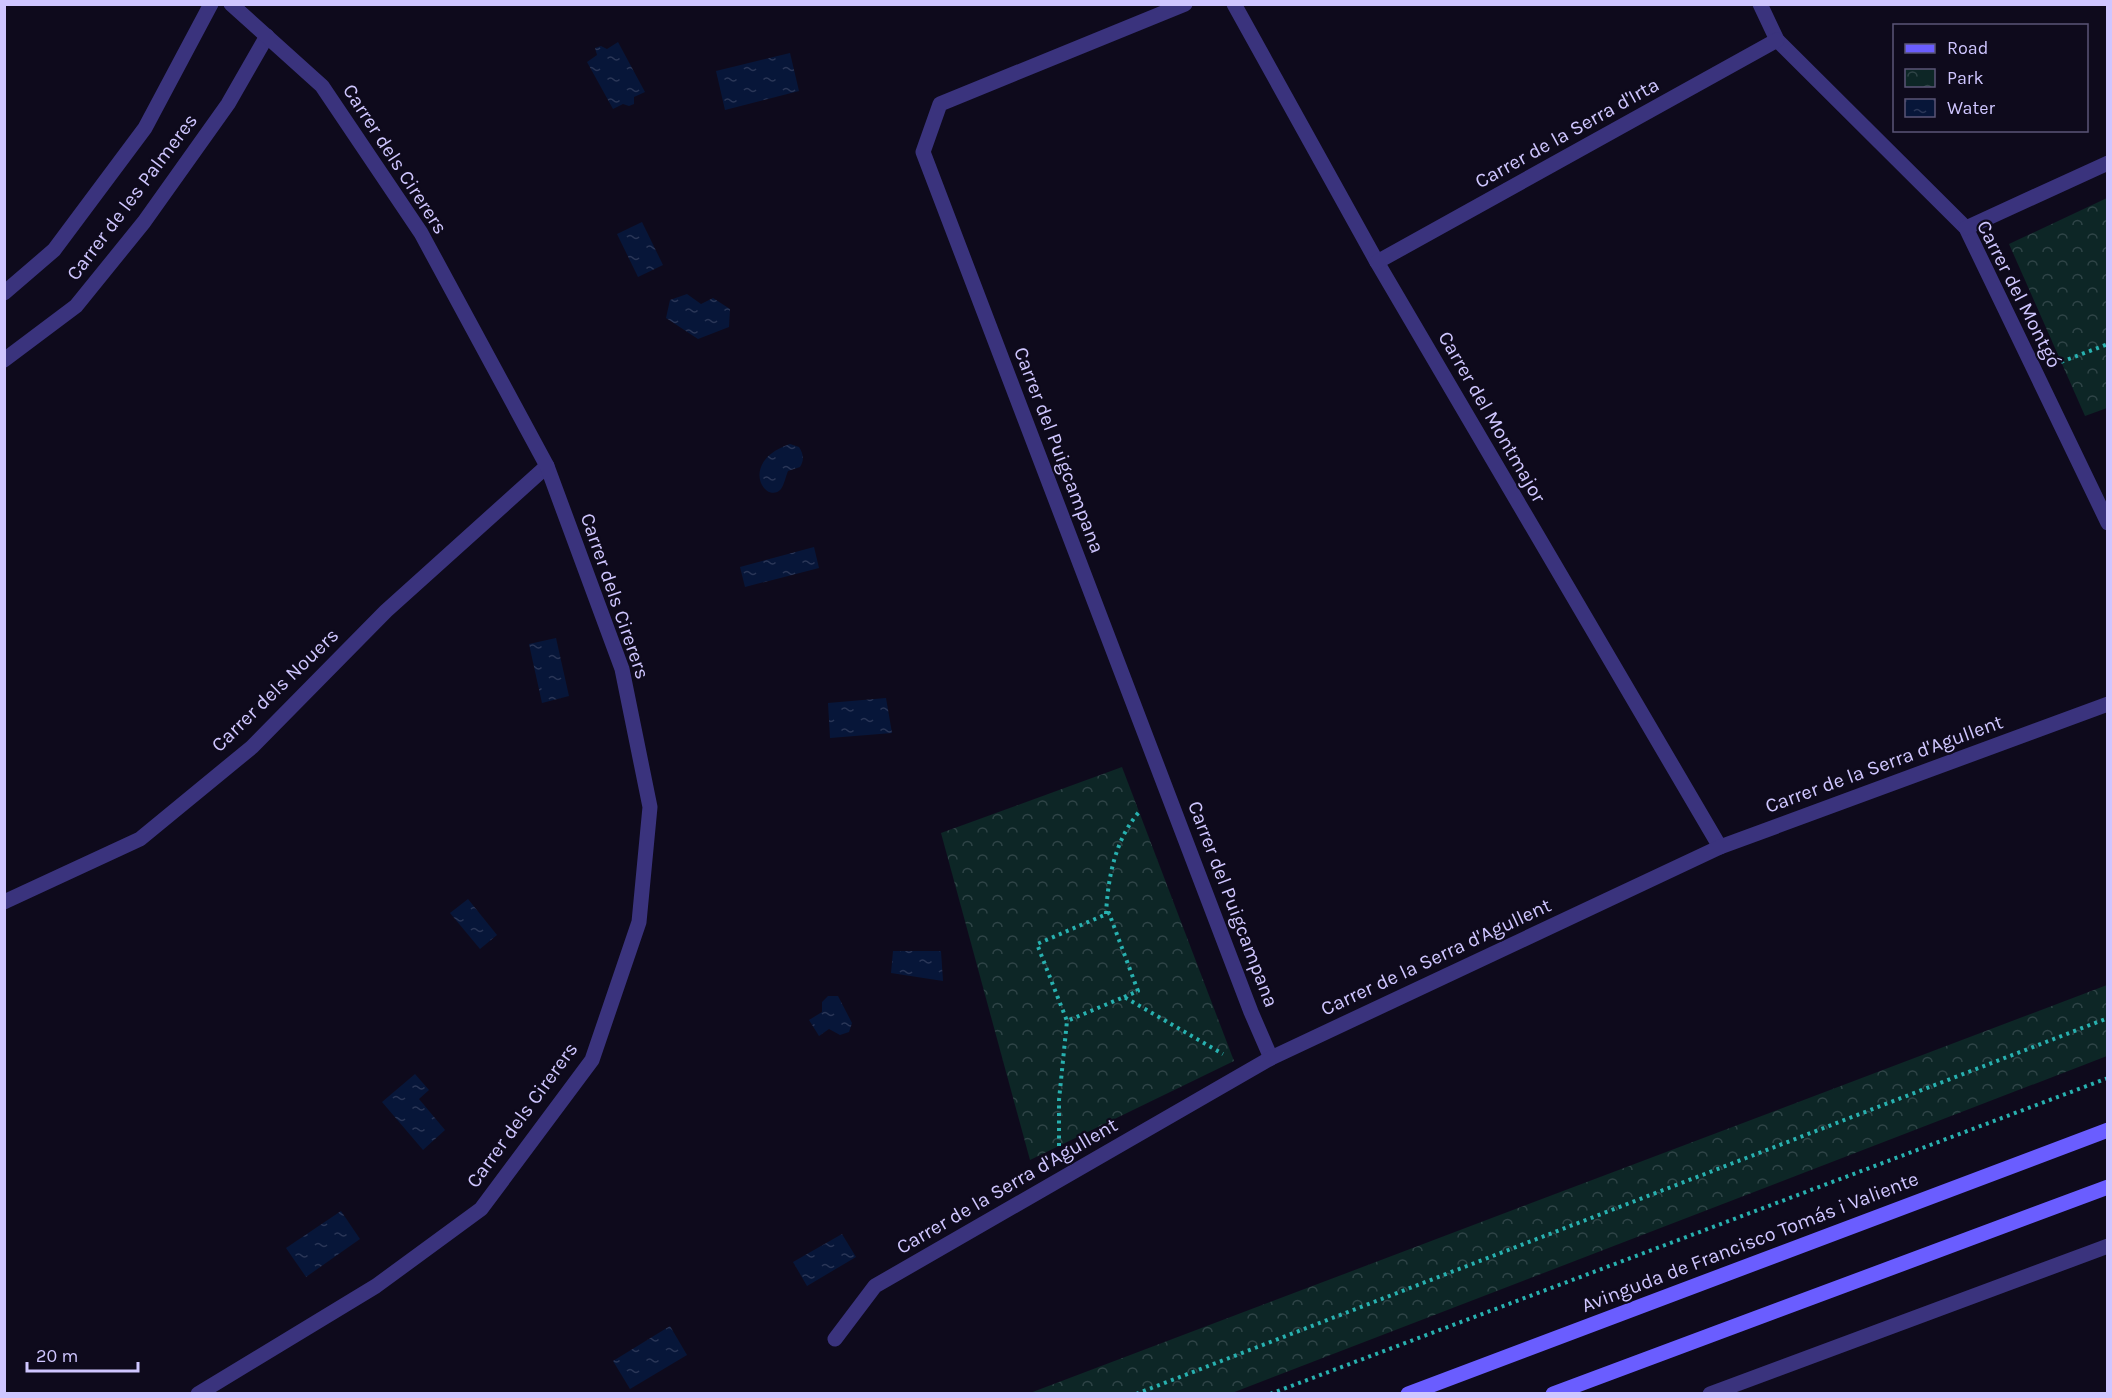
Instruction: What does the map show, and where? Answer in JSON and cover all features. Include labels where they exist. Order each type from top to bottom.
[{"type":"main road","name":"Avinguda de Francisco Tomás i Valiente","points":[[1408,1394],[2108,1130]]},
{"type":"main road","points":[[1553,1394],[2108,1187]]},
{"type":"street","name":"Carrer de les Palmeres","points":[[4,293],[54,250],[145,128],[211,4]]},
{"type":"street","name":"Carrer dels Cirerers","points":[[198,1394],[376,1286],[481,1209],[592,1060],[639,922],[650,807],[622,669],[547,466],[421,233],[322,86],[231,4]]},
{"type":"street","name":"Carrer del Puigcampana","points":[[1185,4],[940,104],[923,152],[1251,1012],[1271,1058]]},
{"type":"street","name":"Carrer del Montmajor","points":[[1234,4],[1377,262],[1720,846]]},
{"type":"street","name":"Carrer del Montgó","points":[[1760,4],[1777,40],[1966,228],[2108,523]]},
{"type":"street","name":"Carrer de les Palmeres","points":[[4,360],[76,306],[144,222],[228,104],[267,36]]},
{"type":"street","name":"Carrer de la Serra d'Irta","points":[[1377,262],[1777,40]]},
{"type":"street","points":[[1966,228],[2108,163]]},
{"type":"street","name":"Carrer dels Nouers","points":[[4,902],[140,839],[252,747],[386,611],[547,466]]},
{"type":"street","name":"Carrer de la Serra d'Agullent","points":[[835,1339],[875,1286],[1271,1058],[1720,846],[2108,704]]},
{"type":"street","points":[[1710,1394],[2108,1246]]},
{"type":"path","points":[[2061,362],[2108,344]]},
{"type":"path","points":[[1106,914],[1112,867],[1124,836],[1139,812]]},
{"type":"path","points":[[1059,1146],[1059,1100],[1067,1021],[1037,944],[1109,913],[1138,991],[1067,1021]]},
{"type":"path","points":[[1124,997],[1224,1055]]},
{"type":"path","points":[[1136,1394],[2108,1018]]},
{"type":"path","points":[[1270,1394],[2108,1078]]},
{"type":"green space","points":[[2107,198],[2107,408],[2085,416],[2009,244]]},
{"type":"green space","points":[[1122,767],[1234,1061],[1030,1160],[941,833]]},
{"type":"green space","points":[[2107,985],[2107,1056],[1232,1393],[1030,1393]]},
{"type":"water","points":[[618,42],[645,92],[634,97],[634,104],[629,106],[623,104],[613,109],[587,62],[597,55],[595,48],[601,46],[607,49]]},
{"type":"water","points":[[790,53],[799,91],[725,110],[716,71]]},
{"type":"water","points":[[642,222],[663,265],[638,277],[617,234]]},
{"type":"water","points":[[687,294],[701,304],[713,298],[730,309],[729,327],[698,339],[666,318],[670,300]]},
{"type":"water","points":[[790,444],[801,450],[803,457],[800,467],[788,471],[781,489],[775,493],[769,492],[760,480],[760,471],[764,461],[774,452]]},
{"type":"water","points":[[814,547],[819,568],[745,587],[740,567]]},
{"type":"water","points":[[556,638],[569,696],[542,703],[529,644]]},
{"type":"water","points":[[886,698],[892,733],[830,738],[828,703]]},
{"type":"water","points":[[468,899],[497,935],[480,949],[450,913]]},
{"type":"water","points":[[893,951],[941,951],[943,981],[891,973]]},
{"type":"water","points":[[828,996],[838,996],[852,1023],[849,1032],[840,1035],[829,1029],[819,1036],[809,1020],[822,1012],[822,1002]]},
{"type":"water","points":[[415,1074],[429,1090],[419,1099],[445,1130],[423,1150],[382,1102]]},
{"type":"water","points":[[341,1211],[360,1239],[306,1277],[286,1248]]},
{"type":"water","points":[[842,1234],[856,1257],[807,1286],[793,1262]]},
{"type":"water","points":[[670,1326],[687,1355],[630,1389],[613,1361]]}]
